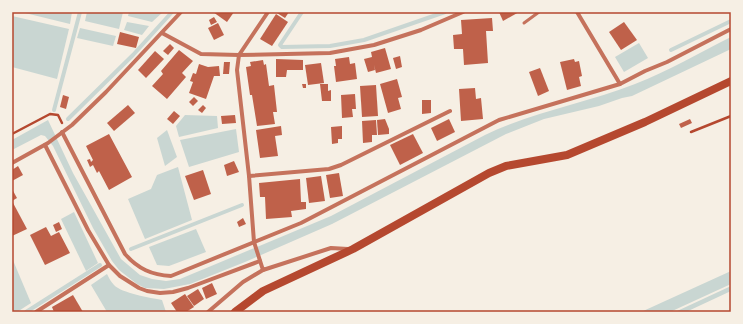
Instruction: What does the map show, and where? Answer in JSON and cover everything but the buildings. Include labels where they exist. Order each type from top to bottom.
[{"type":"main road","points":[[235,312],[263,291],[353,249],[489,173],[506,166],[567,155],[645,122],[731,81]]},
{"type":"street","points":[[12,163],[47,144],[64,131],[106,92],[181,12]]},
{"type":"street","points":[[262,270],[254,242],[249,176],[237,70],[239,55],[268,12]]},
{"type":"street","points":[[162,32],[201,54],[239,55],[330,53],[374,45],[421,30],[463,12]]},
{"type":"street","points":[[577,12],[620,84]]},
{"type":"street","points":[[64,131],[125,254],[137,266],[144,270],[171,276],[301,223],[499,120],[620,84],[731,29]]},
{"type":"street","points":[[249,176],[329,169],[341,165],[450,111]]},
{"type":"street","points":[[47,144],[88,230],[109,265],[120,276],[134,286],[147,291],[160,293],[173,292],[188,288],[259,259]]},
{"type":"street","points":[[208,312],[242,282],[262,270],[331,248],[353,249]]},
{"type":"street","points":[[36,312],[109,265]]},
{"type":"lane","points":[[524,23],[539,12]]},
{"type":"path","points":[[12,134],[50,114],[58,115],[64,131]]},
{"type":"path","points":[[691,132],[731,116]]},
{"type":"shaded area","points":[[21,12],[72,12],[70,24]]},
{"type":"shaded area","points":[[87,12],[123,12],[119,29],[85,21]]},
{"type":"shaded area","points":[[129,12],[163,12],[152,22],[128,16]]},
{"type":"shaded area","points":[[12,16],[69,29],[57,79],[12,67]]},
{"type":"shaded area","points":[[127,22],[149,26],[142,35],[124,30]]},
{"type":"shaded area","points":[[80,28],[116,36],[113,46],[77,38]]},
{"type":"shaded area","points":[[731,37],[731,49],[632,96],[599,106],[544,119],[506,134],[332,224],[190,284],[164,289],[145,288],[137,284],[119,270],[112,261],[93,228],[53,146],[45,136],[41,135],[12,150],[12,140],[48,120],[73,173],[121,259],[140,275],[166,281],[180,279],[331,216],[503,127],[635,84],[671,68]]},
{"type":"shaded area","points":[[639,43],[648,58],[624,72],[615,57]]},
{"type":"shaded area","points":[[185,115],[217,116],[218,128],[179,137],[176,126]]},
{"type":"shaded area","points":[[236,129],[239,152],[189,167],[180,140]]},
{"type":"shaded area","points":[[167,130],[177,157],[165,166],[157,138]]},
{"type":"shaded area","points":[[178,167],[192,220],[145,239],[128,199],[151,189],[157,175]]},
{"type":"shaded area","points":[[74,212],[98,263],[86,271],[61,219]]},
{"type":"shaded area","points":[[196,229],[206,252],[169,266],[157,265],[149,247]]},
{"type":"shaded area","points":[[12,258],[31,303],[17,312],[12,312]]},
{"type":"shaded area","points":[[731,271],[731,284],[670,312],[641,312]]},
{"type":"shaded area","points":[[107,274],[114,285],[118,288],[136,295],[162,300],[166,312],[107,312],[91,285]]},
{"type":"shaded area","points":[[731,286],[731,291],[686,312],[675,312]]},
{"type":"waterway","points":[[54,110],[80,12]]},
{"type":"waterway","points":[[68,119],[133,55],[172,12]]},
{"type":"waterway","points":[[302,12],[280,45],[282,47],[330,46],[364,40],[445,12]]},
{"type":"waterway","points":[[671,50],[731,21]]},
{"type":"waterway","points":[[131,249],[242,205]]},
{"type":"waterway","points":[[26,312],[100,265]]}]
